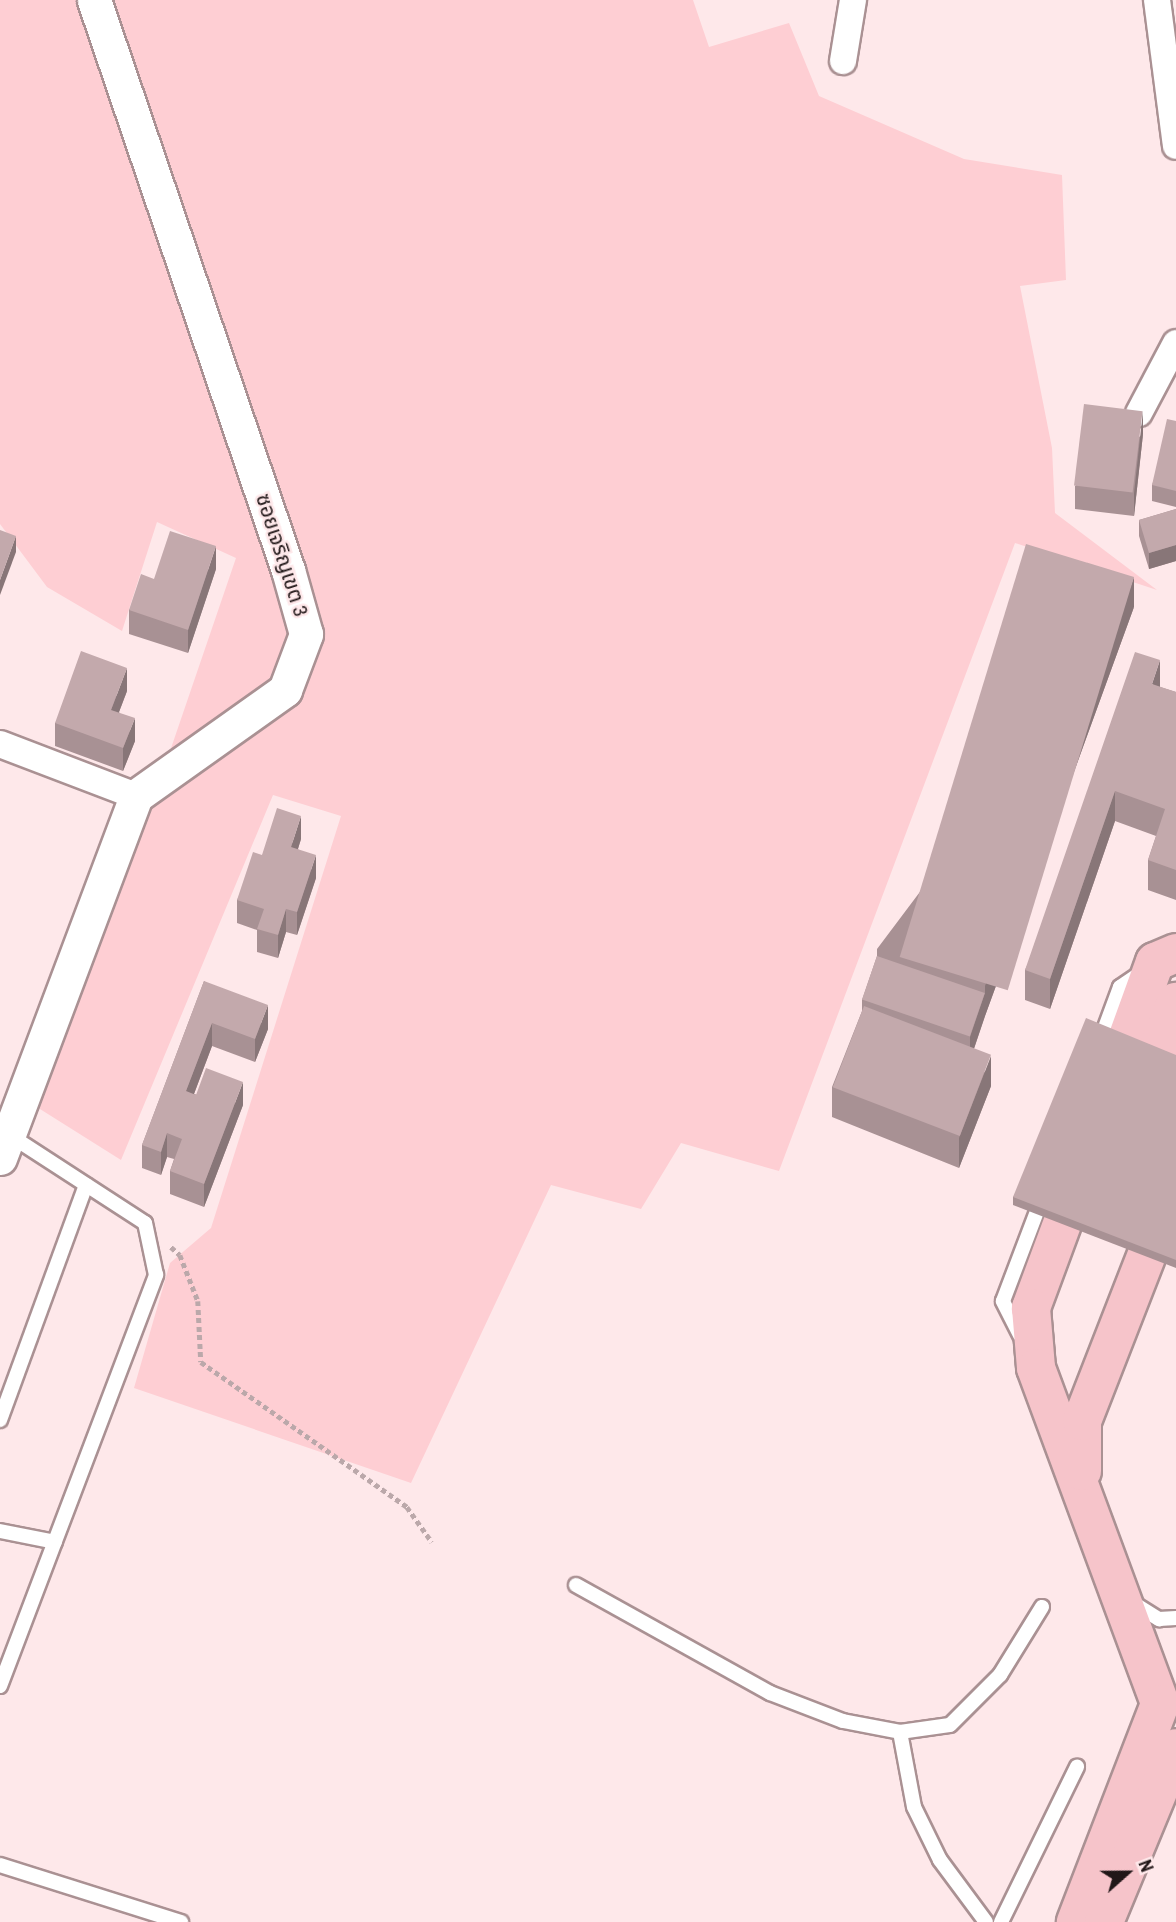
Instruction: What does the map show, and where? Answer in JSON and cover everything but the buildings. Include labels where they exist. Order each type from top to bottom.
[{"type":"highway","points":[[1165,958],[1128,1043],[1176,1002]]},
{"type":"highway","points":[[1062,1224],[1036,1368],[1160,1704],[1076,1922]]},
{"type":"highway","points":[[1147,1257],[1081,1491],[1082,1421],[1147,1257]]},
{"type":"highway","points":[[1104,1922],[1176,1748]]},
{"type":"street","name":"ซอยเจริญเขต 3","points":[[94,0],[288,570],[306,634],[285,690],[136,796]]},
{"type":"street","points":[[843,61],[853,0]]},
{"type":"street","points":[[1157,0],[1176,146]]},
{"type":"street","points":[[1139,413],[1176,343]]},
{"type":"street","points":[[0,744],[136,796],[5,1147]]},
{"type":"lane","points":[[0,1686],[156,1275],[145,1223],[86,1185],[5,1147]]},
{"type":"lane","points":[[0,1420],[86,1185]]},
{"type":"lane","points":[[1036,1368],[1003,1301],[1062,1224]]},
{"type":"lane","points":[[0,1531],[55,1542]]},
{"type":"lane","points":[[576,1585],[770,1693],[843,1721],[900,1732],[950,1725],[1000,1675],[1042,1607]]},
{"type":"lane","points":[[1119,1594],[1160,1619],[1176,1618]]},
{"type":"lane","points":[[900,1732],[914,1807],[940,1860],[986,1922]]},
{"type":"lane","points":[[1001,1922],[1077,1767]]},
{"type":"lane","points":[[0,1865],[181,1922]]},
{"type":"path","points":[[145,1223],[180,1255],[198,1301],[201,1362],[407,1507],[432,1542]]},
{"type":"shaded area","points":[[0,0],[693,0],[709,47],[789,23],[819,96],[964,159],[1062,175],[1066,280],[1020,286],[1052,448],[1055,513],[1157,590],[1015,543],[779,1171],[681,1143],[641,1209],[551,1185],[411,1483],[134,1388],[170,1263],[211,1228],[341,816],[273,795],[121,1160],[32,1104],[168,757],[236,558],[157,522],[122,631],[47,587],[0,524]]}]
